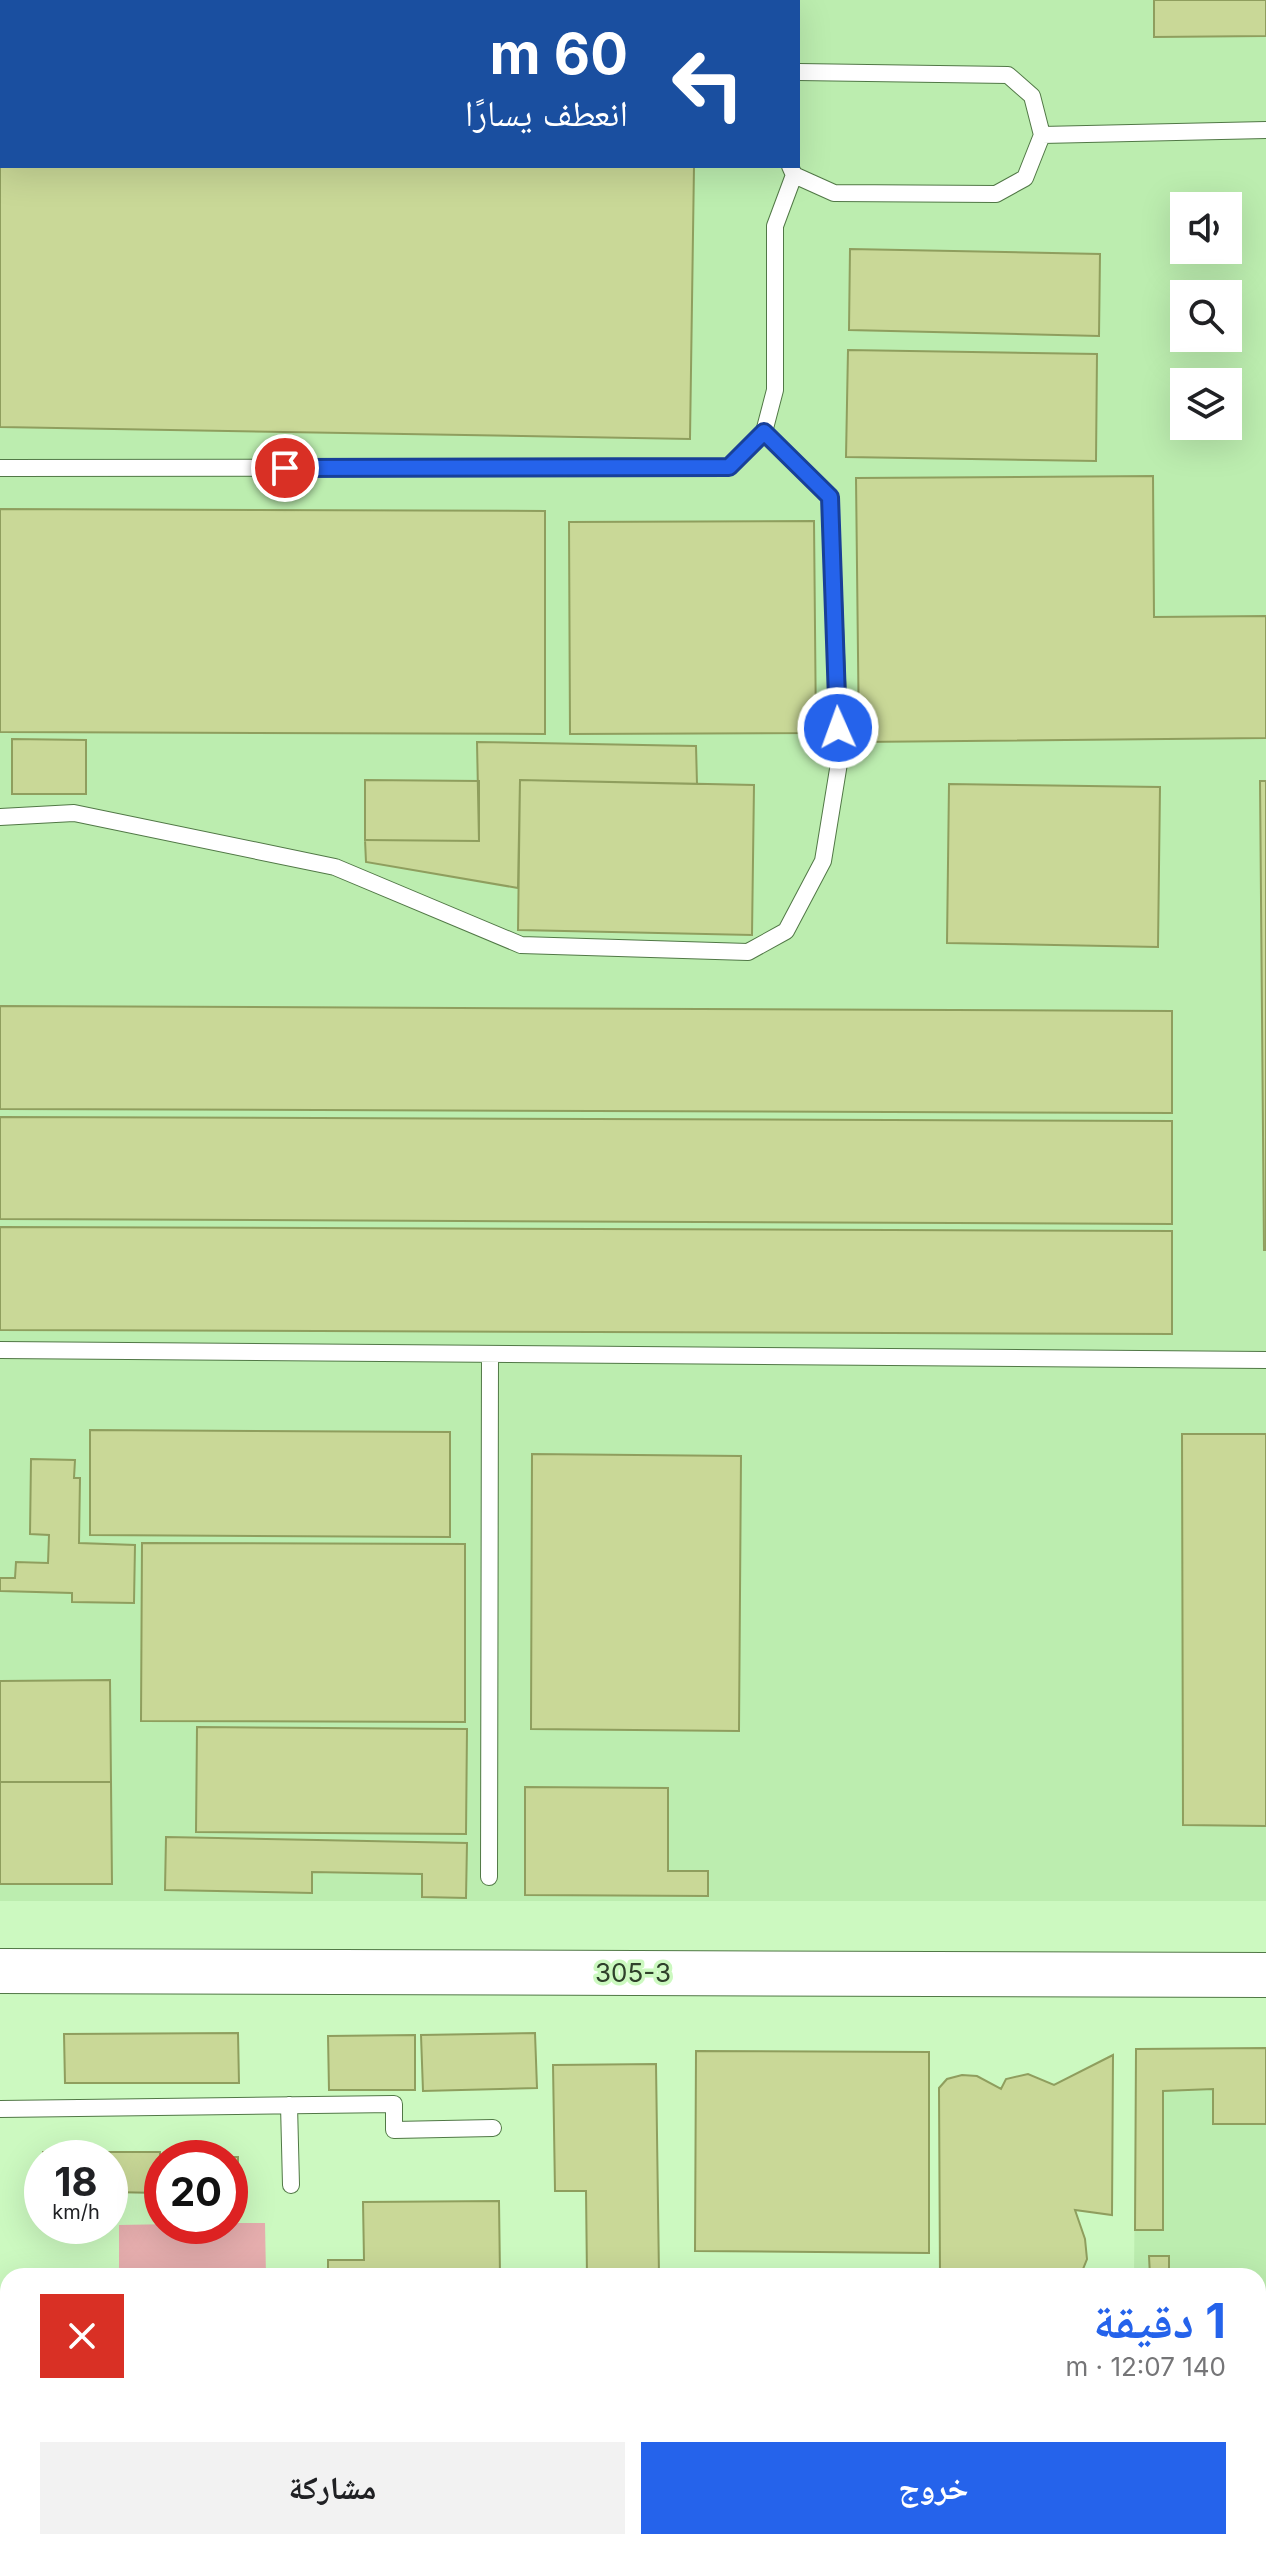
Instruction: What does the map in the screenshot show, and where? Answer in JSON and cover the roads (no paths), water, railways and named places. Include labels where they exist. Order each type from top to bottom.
[{"type":"street","name":"305-3","points":[[0,1971],[1266,1975]]},
{"type":"lane","points":[[0,468],[729,467],[764,432],[775,390],[775,226],[792,171],[834,193],[996,194],[1025,178],[1042,135],[1032,96],[1008,75],[800,72]]},
{"type":"lane","points":[[1042,135],[1266,130]]},
{"type":"lane","points":[[0,817],[74,813],[335,867],[521,945],[748,952],[786,931],[823,861],[840,757],[830,497],[764,432]]},
{"type":"lane","points":[[0,1350],[1266,1360]]},
{"type":"lane","points":[[489,1877],[490,1354]]},
{"type":"lane","points":[[0,2109],[394,2104],[394,2130],[493,2128]]},
{"type":"lane","points":[[289,2105],[291,2185]]}]
